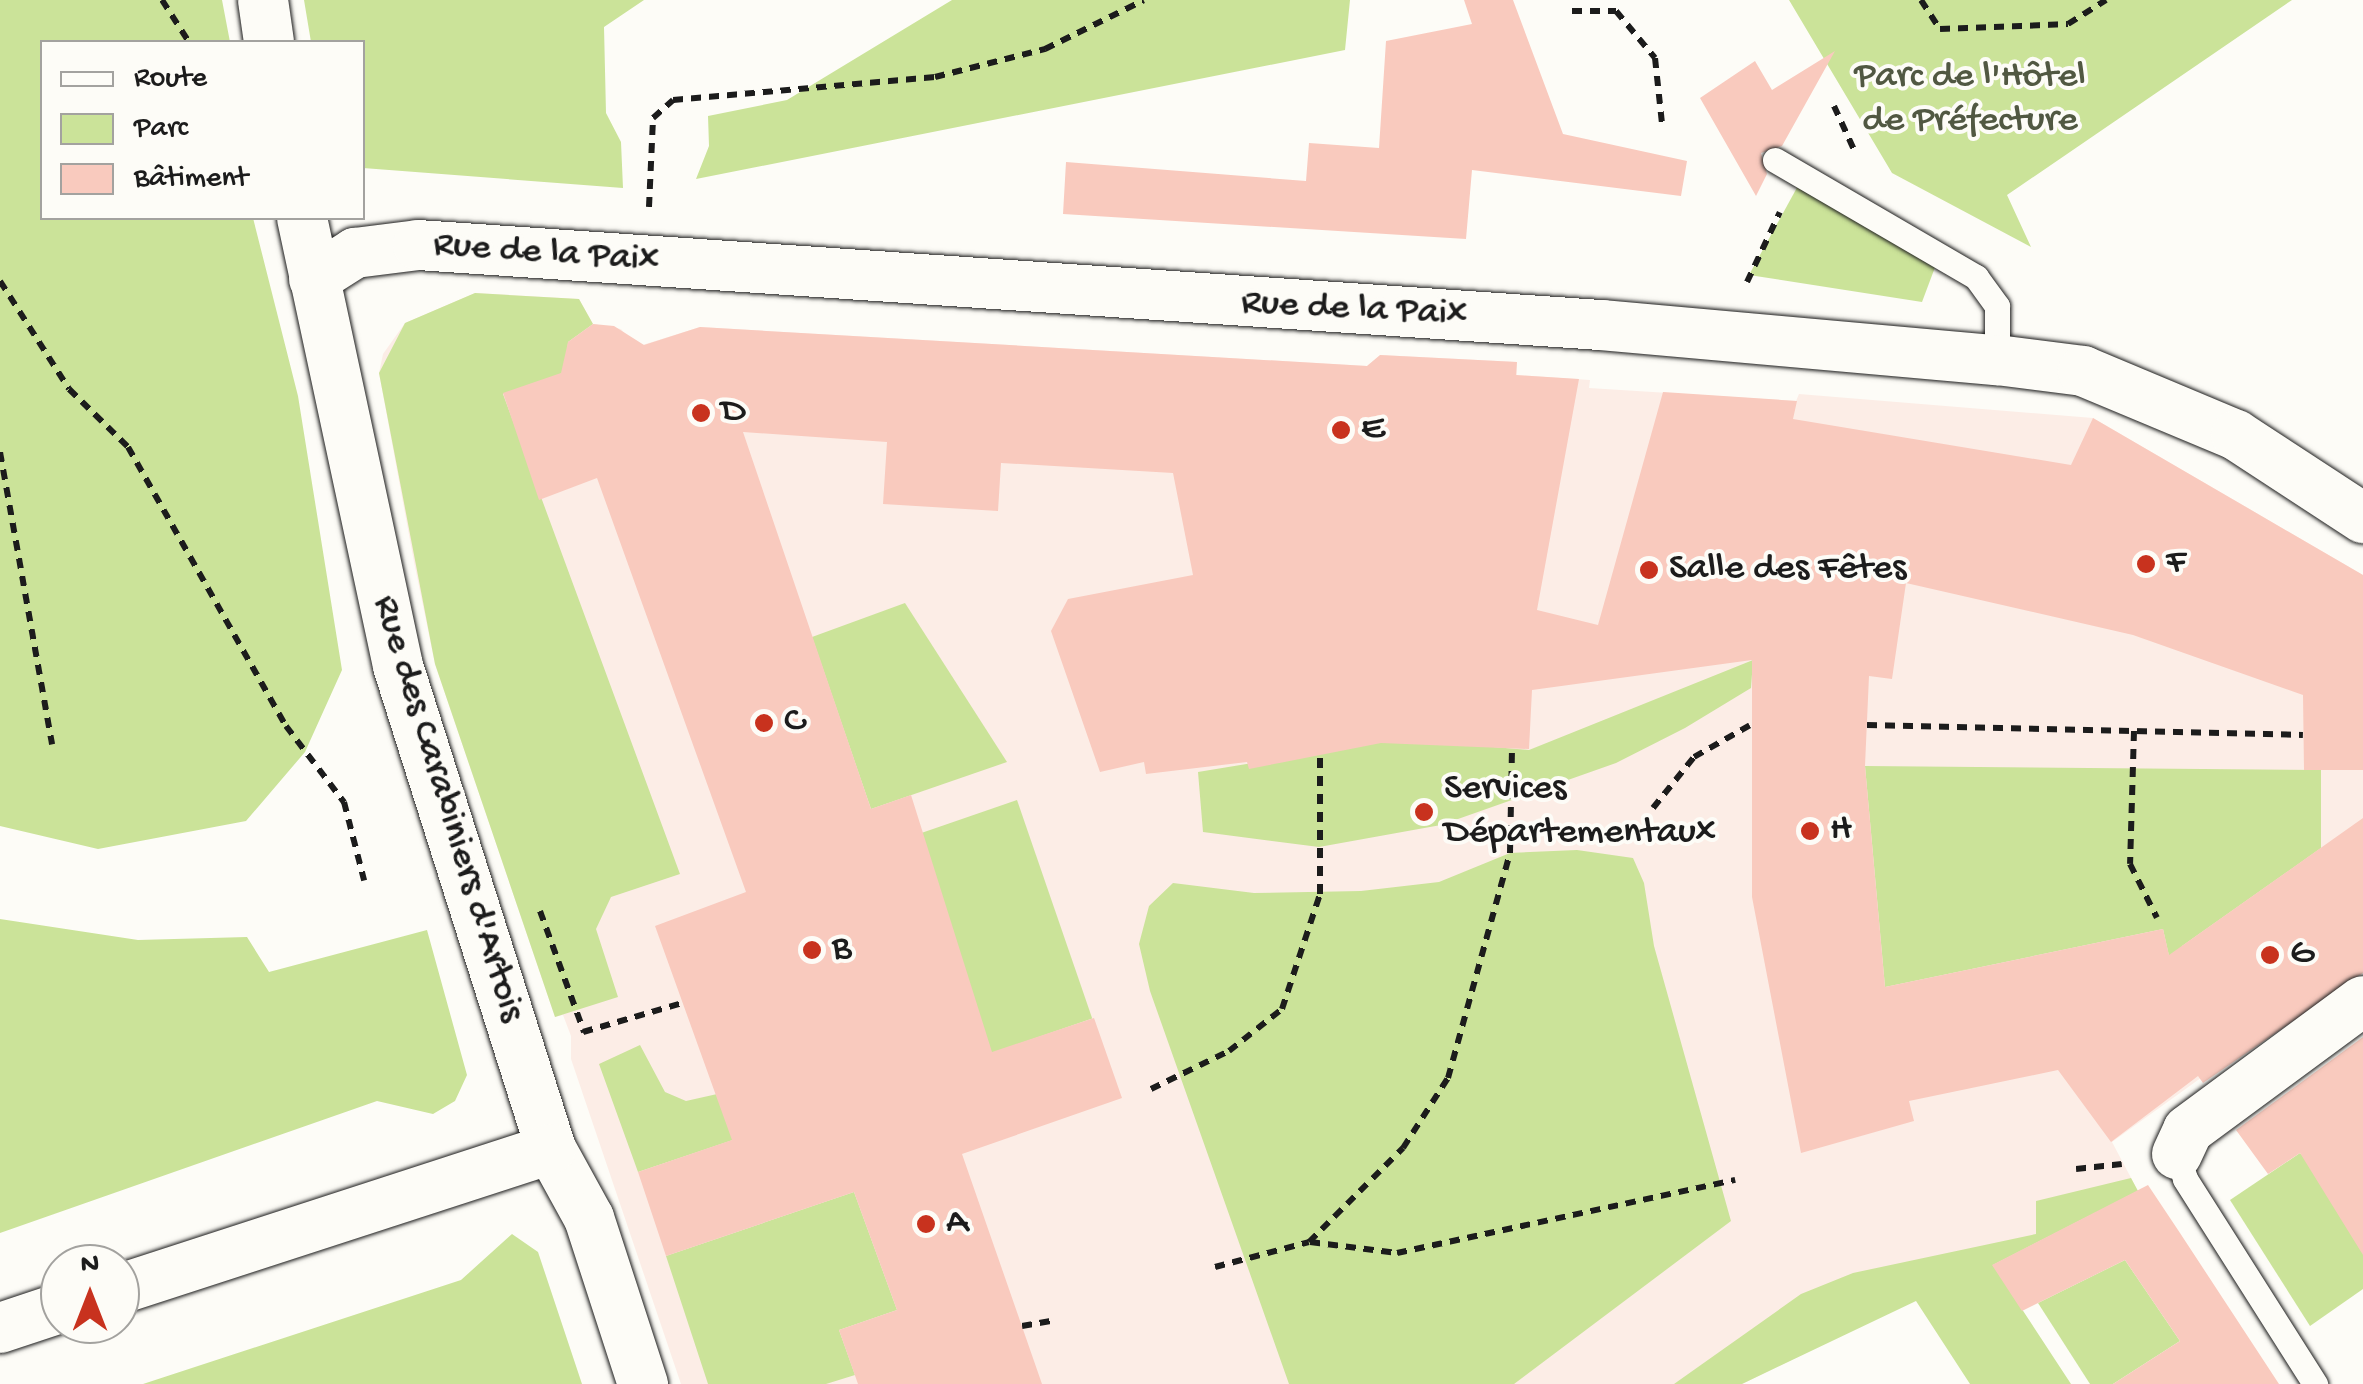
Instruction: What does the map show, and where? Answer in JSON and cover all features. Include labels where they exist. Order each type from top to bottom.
[{"type":"street","points":[[263,0],[269,40]]},
{"type":"street","name":"Rue des Carabiniers d'Artois","points":[[302,220],[398,666],[551,1149],[588,1218],[644,1384]]},
{"type":"street","name":"Rue de la Paix","points":[[314,279],[355,253],[418,245],[1998,360],[2082,371],[2236,436],[2363,518]]},
{"type":"street","points":[[2177,1154],[2188,1130],[2363,1001]]},
{"type":"street","points":[[140,1283],[551,1149]]},
{"type":"street","points":[[0,1328],[40,1315]]},
{"type":"lane","points":[[1775,160],[1976,277],[1998,306],[1998,360]]},
{"type":"lane","points":[[2177,1154],[2185,1179],[2316,1384]]},
{"type":"path","points":[[162,0],[187,40]]},
{"type":"path","points":[[652,188],[653,118],[673,100],[935,77],[1045,48],[1144,0]]},
{"type":"path","points":[[1921,0],[1940,29],[2068,24],[2106,0]]},
{"type":"path","points":[[1572,11],[1616,11],[1654,58],[1662,124]]},
{"type":"path","points":[[1736,339],[1761,241],[1805,174]]},
{"type":"path","points":[[0,281],[69,389],[128,447],[286,726],[344,802],[364,880]]},
{"type":"path","points":[[0,452],[52,744]]},
{"type":"path","points":[[1653,808],[1694,757],[1750,725]]},
{"type":"path","points":[[1867,725],[2303,735]]},
{"type":"path","points":[[2134,731],[2130,864],[2157,918]]},
{"type":"path","points":[[1309,1242],[1403,1148],[1448,1078],[1510,853],[1512,748]]},
{"type":"path","points":[[1151,1089],[1229,1052],[1282,1010],[1320,894],[1320,755]]},
{"type":"path","points":[[571,1036],[682,1003]]},
{"type":"path","points":[[1215,1267],[1309,1242],[1397,1253],[1735,1180]]},
{"type":"path","points":[[1022,1326],[1052,1320]]},
{"type":"shaded area","name":"Services Départementaux","points":[[475,293],[579,299],[593,324],[621,329],[636,347],[700,327],[1367,366],[1381,355],[1517,362],[1517,375],[1590,380],[1589,388],[1796,401],[1799,394],[2093,418],[2363,575],[2363,961],[2112,1142],[2138,1191],[1742,1384],[681,1384],[571,1059],[571,1036],[563,1015],[555,1017],[435,664],[414,562],[379,373],[383,354],[405,323]]},
{"type":"green space","points":[[0,0],[222,0],[230,40],[40,40],[40,220],[254,220],[298,396],[342,670],[305,752],[246,821],[98,849],[0,826]]},
{"type":"green space","points":[[304,0],[644,0],[604,27],[606,113],[621,142],[623,188],[365,168],[365,40],[311,40]]},
{"type":"green space","points":[[952,0],[1350,0],[1345,50],[696,179],[709,146],[708,116],[787,100]]},
{"type":"green space","name":"Parc de l'Hôtel de Préfecture","points":[[1789,0],[2292,0],[2007,195],[2031,247],[1892,173]]},
{"type":"green space","points":[[1805,173],[1940,254],[1922,302],[1749,275]]},
{"type":"green space","points":[[475,293],[579,299],[593,324],[568,342],[566,372],[503,394],[680,874],[611,897],[596,929],[618,997],[555,1017],[435,664],[379,373],[405,323]]},
{"type":"green space","points":[[905,603],[1007,762],[871,809],[812,637]]},
{"type":"green space","points":[[1753,660],[1751,688],[1685,728],[1616,763],[1441,825],[1319,847],[1203,832],[1198,772],[1398,739],[1529,750]]},
{"type":"green space","points":[[1865,766],[2321,770],[2321,848],[2182,946],[2183,953],[2169,956],[2163,929],[1885,987]]},
{"type":"green space","points":[[1017,800],[1092,1018],[959,1064],[884,846]]},
{"type":"green space","points":[[1577,850],[1633,858],[1644,883],[1654,946],[1731,1221],[1514,1384],[1289,1384],[1150,991],[1139,944],[1149,906],[1173,883],[1254,893],[1361,891],[1439,882],[1510,853]]},
{"type":"green space","points":[[0,919],[138,940],[247,937],[269,972],[427,930],[467,1075],[455,1101],[433,1114],[377,1101],[0,1233]]},
{"type":"green space","points":[[640,1045],[665,1092],[686,1101],[784,1079],[801,1117],[638,1172],[599,1064]]},
{"type":"green space","points":[[2300,1153],[2363,1219],[2363,1289],[2310,1326],[2230,1200]]},
{"type":"green space","points":[[2131,1178],[2138,1191],[1993,1265],[2071,1384],[1970,1384],[1916,1301],[1742,1384],[1674,1384],[1801,1294],[1853,1273],[2036,1234],[2036,1201]]},
{"type":"green space","points":[[854,1192],[897,1310],[839,1330],[855,1375],[826,1384],[708,1384],[666,1256]]},
{"type":"green space","points":[[512,1234],[538,1252],[582,1384],[143,1384],[461,1280]]},
{"type":"green space","points":[[2125,1260],[2180,1341],[2113,1384],[2090,1384],[2038,1303]]},
{"type":"building","points":[[1464,0],[1513,0],[1563,134],[1687,161],[1681,196],[1472,170],[1466,239],[1063,214],[1066,162],[1306,181],[1309,143],[1379,148],[1386,41],[1472,24]]},
{"type":"building","points":[[1835,51],[1782,146],[1761,153],[1767,174],[1756,196],[1700,98],[1755,61],[1772,90]]},
{"type":"building","points":[[593,324],[614,326],[644,345],[700,327],[1367,366],[1380,355],[1517,362],[1516,375],[1579,379],[1537,610],[1598,625],[1663,392],[1797,401],[1793,419],[2071,465],[2093,418],[2363,575],[2363,770],[2304,770],[2303,695],[2133,635],[1906,583],[1892,679],[1869,676],[1865,766],[1885,987],[2163,929],[2169,955],[2363,818],[2363,973],[2203,1083],[2198,1076],[2111,1142],[2058,1070],[1909,1101],[1914,1121],[1801,1153],[1752,897],[1752,660],[1532,690],[1529,749],[1381,743],[1249,769],[1247,762],[1146,774],[1144,762],[1100,772],[1051,631],[1068,599],[1193,575],[1173,473],[1001,463],[998,511],[883,504],[887,442],[743,432],[871,809],[911,795],[992,1052],[1094,1018],[1122,1098],[962,1154],[1042,1384],[858,1384],[839,1330],[897,1310],[854,1192],[666,1256],[638,1172],[732,1140],[655,926],[746,892],[597,478],[539,500],[503,393],[561,373],[568,342]]},
{"type":"building","points":[[2363,1037],[2363,1255],[2300,1153],[2268,1174],[2236,1130]]},
{"type":"building","points":[[2148,1185],[2279,1384],[2113,1384],[2180,1341],[2125,1260],[2022,1311],[1992,1265]]},
{"type":"place","name":"D","points":[[701,413]]},
{"type":"place","name":"E","points":[[1341,430]]},
{"type":"place","name":"F","points":[[2146,564]]},
{"type":"place","name":"Salle des Fêtes","points":[[1649,570]]},
{"type":"place","name":"C","points":[[764,723]]},
{"type":"place","name":"Services Départementaux","points":[[1424,812]]},
{"type":"place","name":"H","points":[[1810,831]]},
{"type":"place","name":"B","points":[[812,950]]},
{"type":"place","name":"G","points":[[2270,955]]},
{"type":"place","name":"A","points":[[926,1224]]}]
